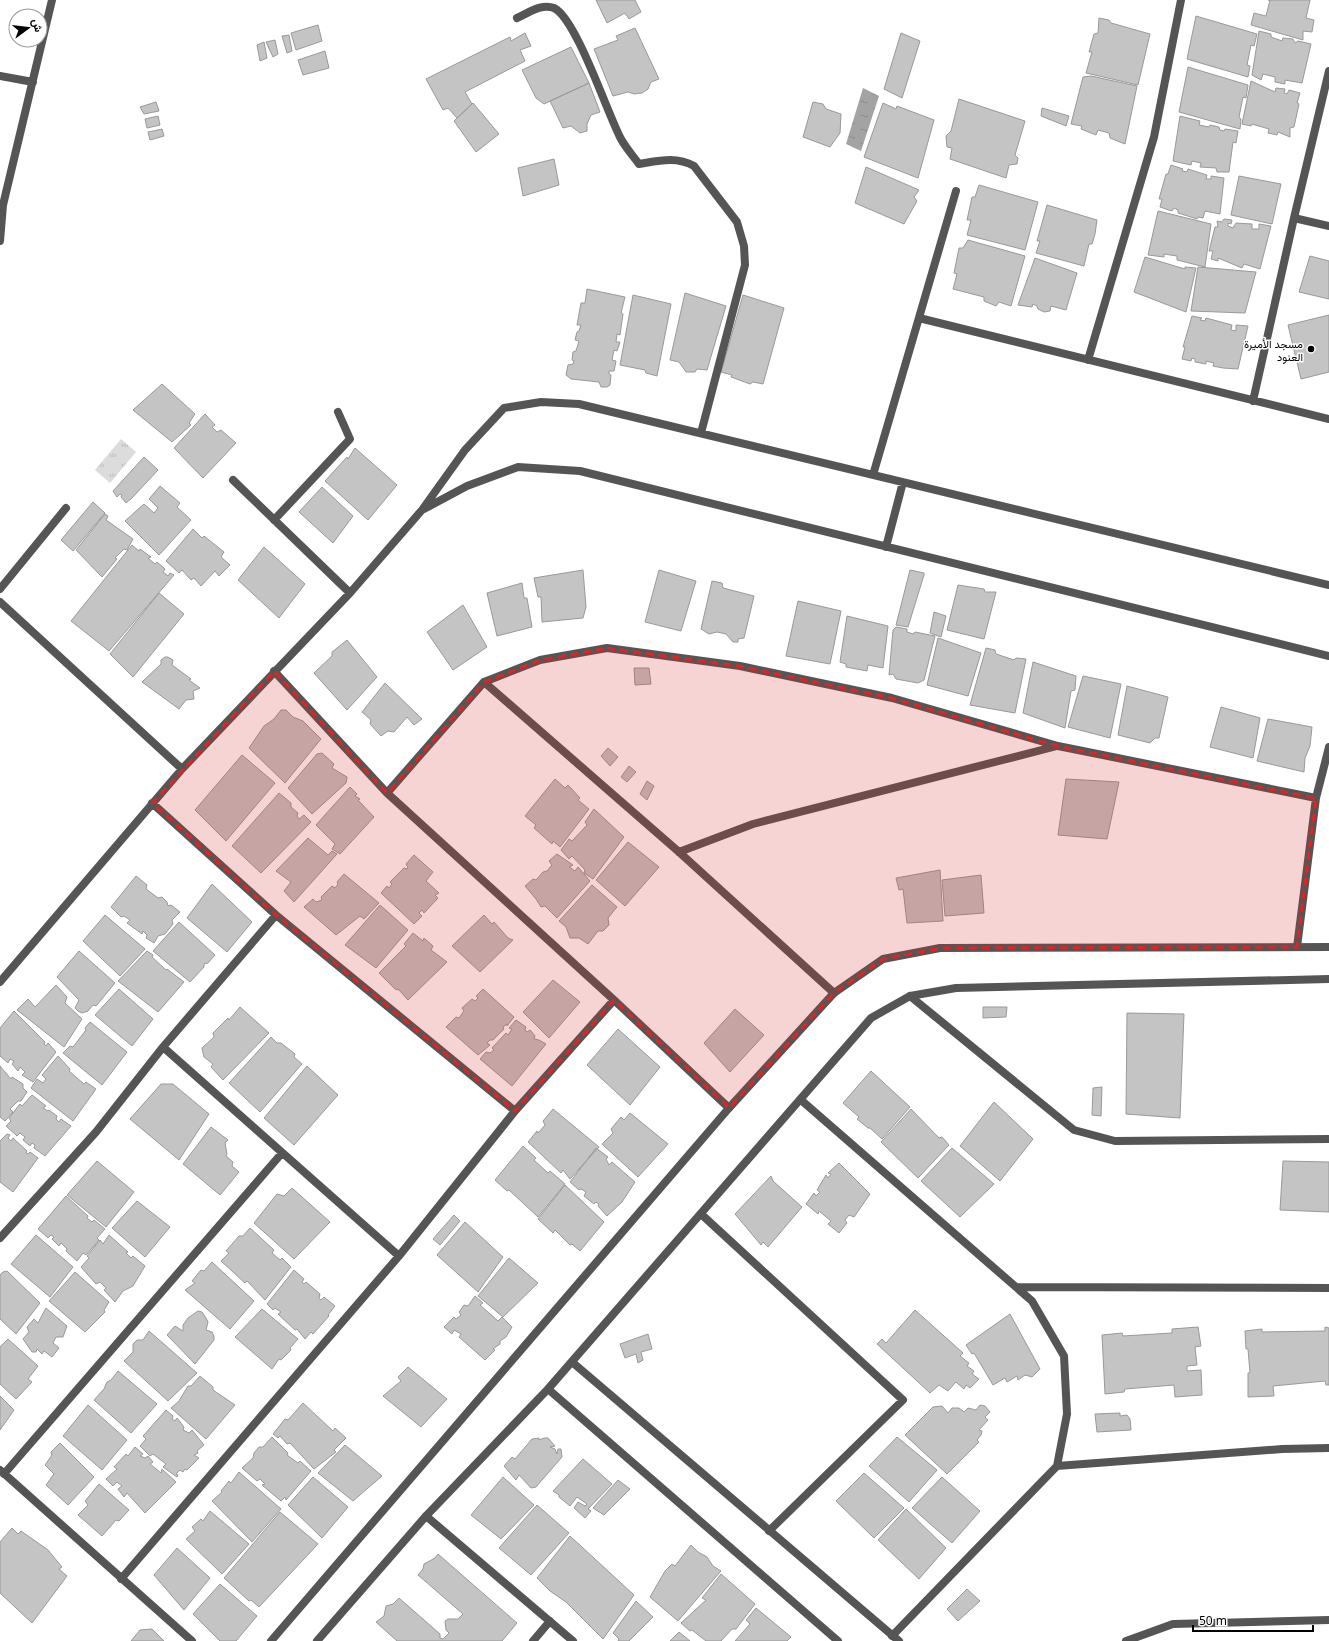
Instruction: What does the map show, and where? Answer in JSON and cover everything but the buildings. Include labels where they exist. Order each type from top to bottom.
[{"type":"street","points":[[0,241],[3,205],[52,0]]},
{"type":"street","points":[[1088,360],[1154,137],[1181,0]]},
{"type":"street","points":[[517,18],[547,6],[556,9],[566,19],[588,61],[621,139],[639,164],[674,159],[684,160],[694,166],[738,222],[744,246],[745,266],[700,433]]},
{"type":"street","points":[[1253,401],[1329,71]]},
{"type":"street","points":[[0,76],[33,82]]},
{"type":"street","points":[[873,475],[956,191]]},
{"type":"street","points":[[1294,218],[1329,226]]},
{"type":"street","points":[[919,318],[1329,419]]},
{"type":"street","points":[[0,982],[182,769],[274,670],[350,593],[422,510],[465,450],[504,408],[541,402],[579,404],[1329,585]]},
{"type":"street","points":[[274,520],[350,439],[338,412]]},
{"type":"street","points":[[422,510],[467,486],[518,467],[580,471],[1329,656]]},
{"type":"street","points":[[233,480],[350,593]]},
{"type":"street","points":[[886,547],[903,482]]},
{"type":"street","points":[[0,589],[66,508]]},
{"type":"street","points":[[0,602],[182,769]]},
{"type":"street","points":[[387,792],[484,682],[540,660],[607,648],[740,666],[877,695],[1058,746],[1316,798]]},
{"type":"street","points":[[274,670],[387,792],[614,1000],[729,1108]]},
{"type":"street","points":[[484,682],[679,852],[834,993]]},
{"type":"street","points":[[679,852],[753,824],[1058,746]]},
{"type":"street","points":[[1297,947],[1316,798],[1329,747]]},
{"type":"street","points":[[152,803],[276,915],[515,1111]]},
{"type":"street","points":[[0,1238],[96,1132],[163,1047],[276,915]]},
{"type":"street","points":[[271,1641],[729,1108],[834,993],[883,959],[940,948],[1329,947]]},
{"type":"street","points":[[317,1641],[426,1516],[548,1389],[871,1018],[910,996],[956,988],[1329,979]]},
{"type":"street","points":[[910,996],[1074,1130],[1115,1141],[1329,1139]]},
{"type":"street","points":[[120,1579],[399,1256],[515,1111],[614,1000]]},
{"type":"street","points":[[163,1047],[399,1256]]},
{"type":"street","points":[[572,1362],[896,1638],[1057,1466],[1067,1414],[1064,1356],[1032,1301],[801,1100]]},
{"type":"street","points":[[192,1641],[120,1579],[2,1472],[282,1153]]},
{"type":"street","points":[[701,1214],[903,1400],[769,1531]]},
{"type":"street","points":[[1017,1287],[1329,1288]]},
{"type":"street","points":[[548,1389],[838,1641]]},
{"type":"street","points":[[1057,1466],[1282,1449],[1329,1448]]},
{"type":"street","points":[[426,1516],[573,1641]]},
{"type":"street","points":[[1126,1641],[1173,1624],[1329,1620]]},
{"type":"street","points":[[533,1641],[550,1621]]},
{"type":"highlighted area","points":[[607,648],[740,666],[892,698],[1058,746],[1316,798],[1297,947],[940,948],[883,959],[834,993],[729,1108],[614,1000],[515,1111],[276,915],[152,803],[274,671],[387,793],[484,682],[540,660]]},
{"type":"green space","points":[[121,439],[136,452],[110,483],[95,470]]},
{"type":"water","points":[[863,88],[879,96],[861,151],[846,144]]},
{"type":"place","name":"مسجد الأميرة العنود","points":[[1311,349]]}]
